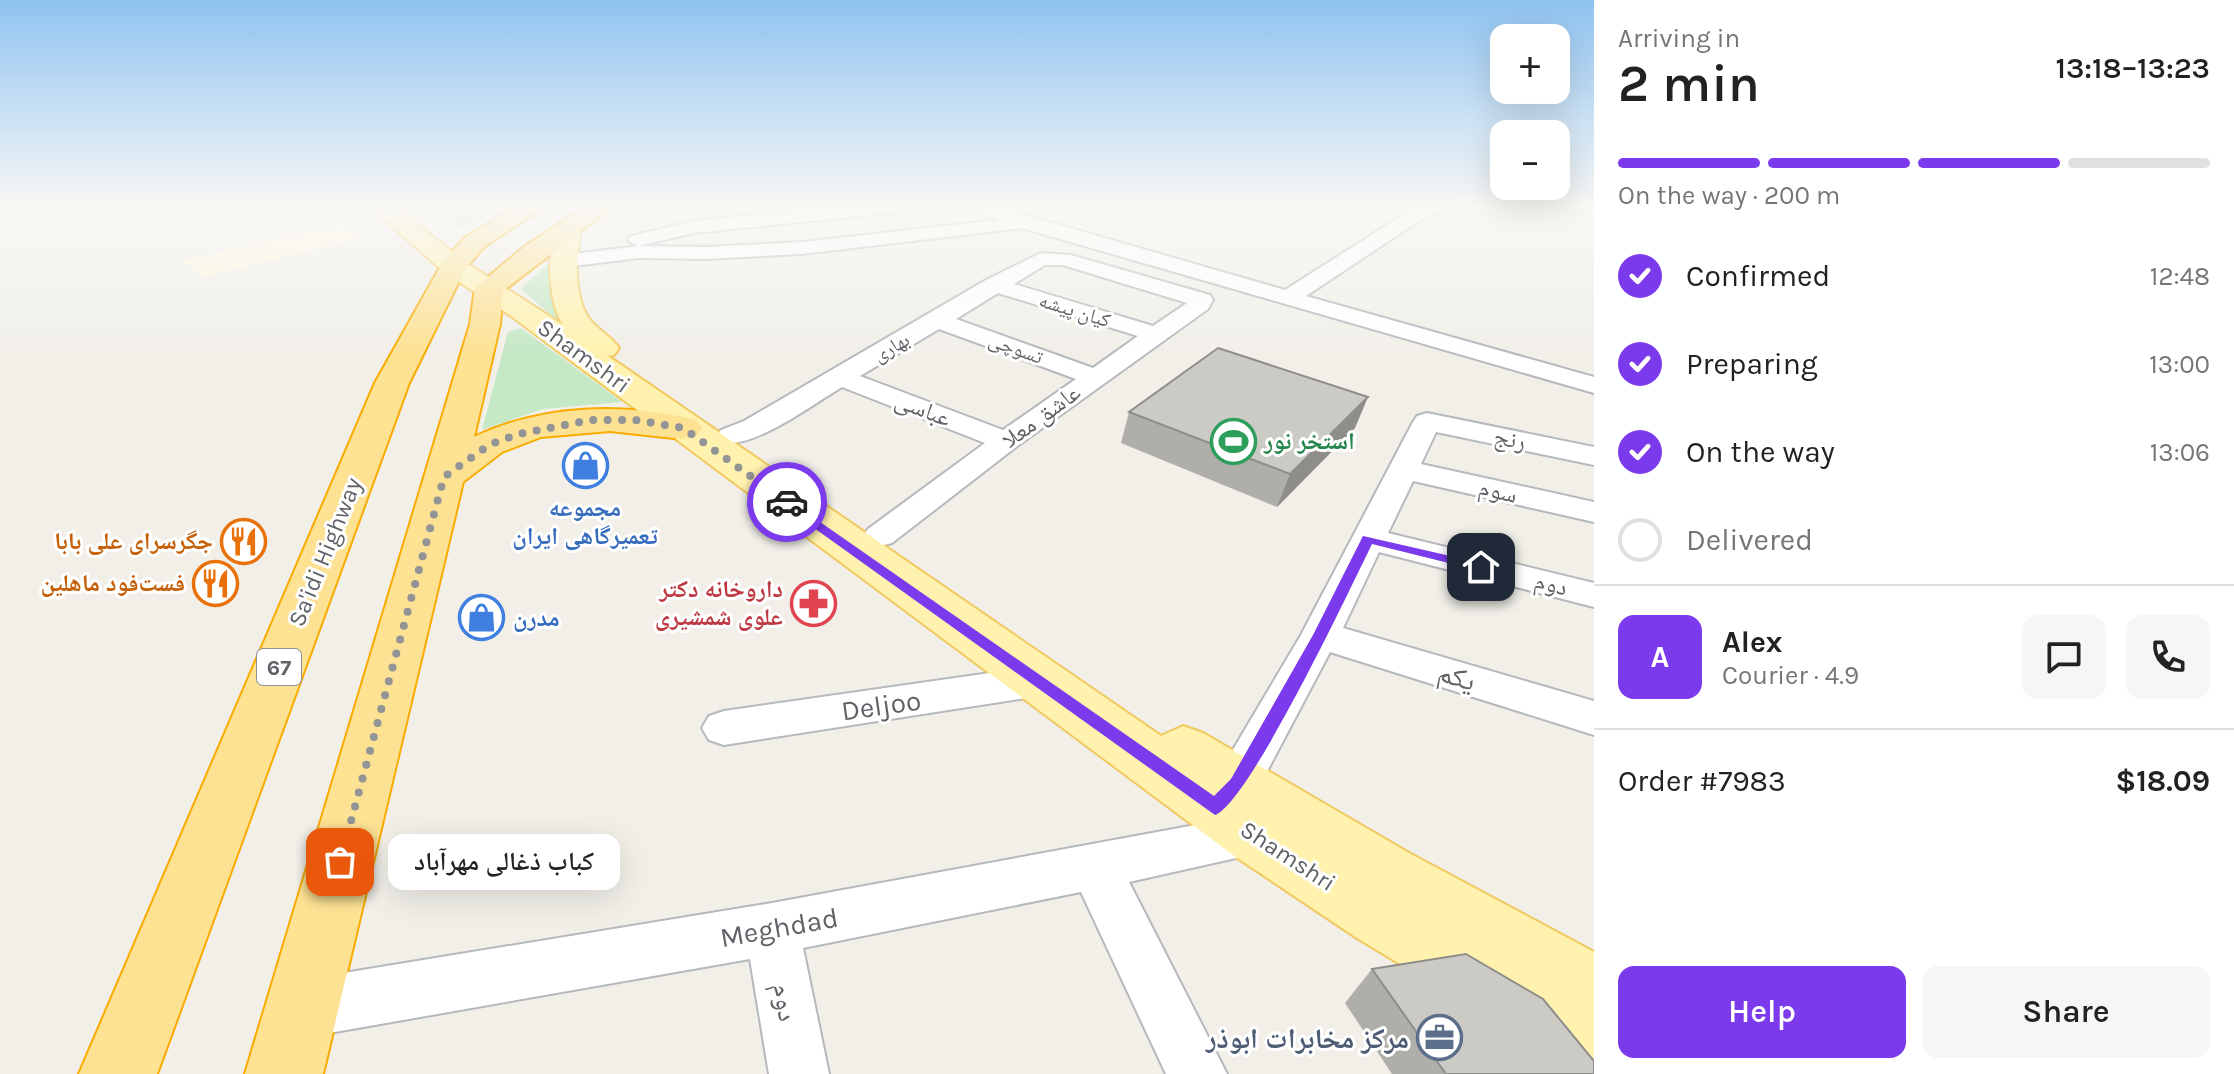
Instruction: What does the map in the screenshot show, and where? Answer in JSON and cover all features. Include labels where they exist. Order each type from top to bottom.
[{"type":"highway","points":[[284,1074],[485,324],[471,277],[511,255]]},
{"type":"highway","name":"Sa'idi Highway","points":[[118,1074],[392,383],[471,277],[516,265],[528,255]]},
{"type":"highway","points":[[444,477],[489,445],[552,426],[591,420],[635,420],[707,432]]},
{"type":"main road","name":"Shamshri","points":[[443,255],[471,277],[707,432],[869,544],[1050,675],[1248,811],[1381,915],[1594,1038]]},
{"type":"main road","name":"Shamshri","points":[[565,255],[564,292],[568,311],[576,325],[707,432]]},
{"type":"main road","name":"Shamshri","points":[[1248,811],[1594,991]]},
{"type":"street","points":[[1159,255],[1289,297],[1594,385]]},
{"type":"street","points":[[1289,297],[1352,255]]},
{"type":"street","name":"بهاری","points":[[707,432],[840,377],[994,285],[1050,257],[1196,295],[1202,300]]},
{"type":"street","name":"کیان پیشه","points":[[994,285],[1155,334]]},
{"type":"street","name":"عاشق معلا","points":[[869,544],[1202,300]]},
{"type":"street","name":"تسوچی","points":[[937,320],[1095,377]]},
{"type":"street","name":"عباسی","points":[[840,377],[1006,441]]},
{"type":"street","name":"رنج","points":[[1402,469],[1427,422],[1594,456]]},
{"type":"street","points":[[1248,811],[1320,635],[1402,469]]},
{"type":"street","name":"سوم","points":[[1402,469],[1594,512]]},
{"type":"street","name":"دوم","points":[[1368,539],[1594,595]]},
{"type":"street","name":"یکم","points":[[1320,635],[1594,718]]},
{"type":"street","name":"Deljoo","points":[[724,728],[1050,675]]},
{"type":"street","name":"Meghdad","points":[[301,1009],[772,929],[1094,865],[1248,811]]},
{"type":"street","points":[[1094,865],[1197,1074]]},
{"type":"street","name":"دوم","points":[[772,929],[799,1074]]},
{"type":"shaded area","points":[[208,255],[293,255],[203,277],[183,261]]},
{"type":"green space","points":[[552,260],[557,308],[572,333],[521,289]]},
{"type":"green space","points":[[521,328],[622,402],[543,409],[482,430],[508,332]]},
{"type":"building","points":[[1218,348],[1368,397],[1290,474],[1129,412]]},
{"type":"building","points":[[1466,954],[1543,999],[1594,1061],[1594,1074],[1446,1074],[1372,969]]},
{"type":"way so far","points":[[340,862],[444,477],[489,445],[518,434],[591,420],[635,420],[683,428],[787,502]]},
{"type":"place","name":"استخر نور","points":[[1233,441]]},
{"type":"place","name":"مجموعه تعمیرگاهی ایران","points":[[585,466]]},
{"type":"place","name":"جگرسرای علی بابا","points":[[244,541]]},
{"type":"place","name":"فست‌فود ماهلین","points":[[216,583]]},
{"type":"place","name":"داروخانه دکتر علوی شمشیری","points":[[814,603]]},
{"type":"place","name":"مدرن","points":[[482,618]]},
{"type":"place","name":"کباب ذغالی مهرآباد","points":[[340,862]]},
{"type":"place","name":"مرکز مخابرات ابوذر","points":[[1440,1038]]},
{"type":"route","points":[[787,502],[1215,807],[1237,784],[1320,635],[1368,539],[1481,567]]}]
